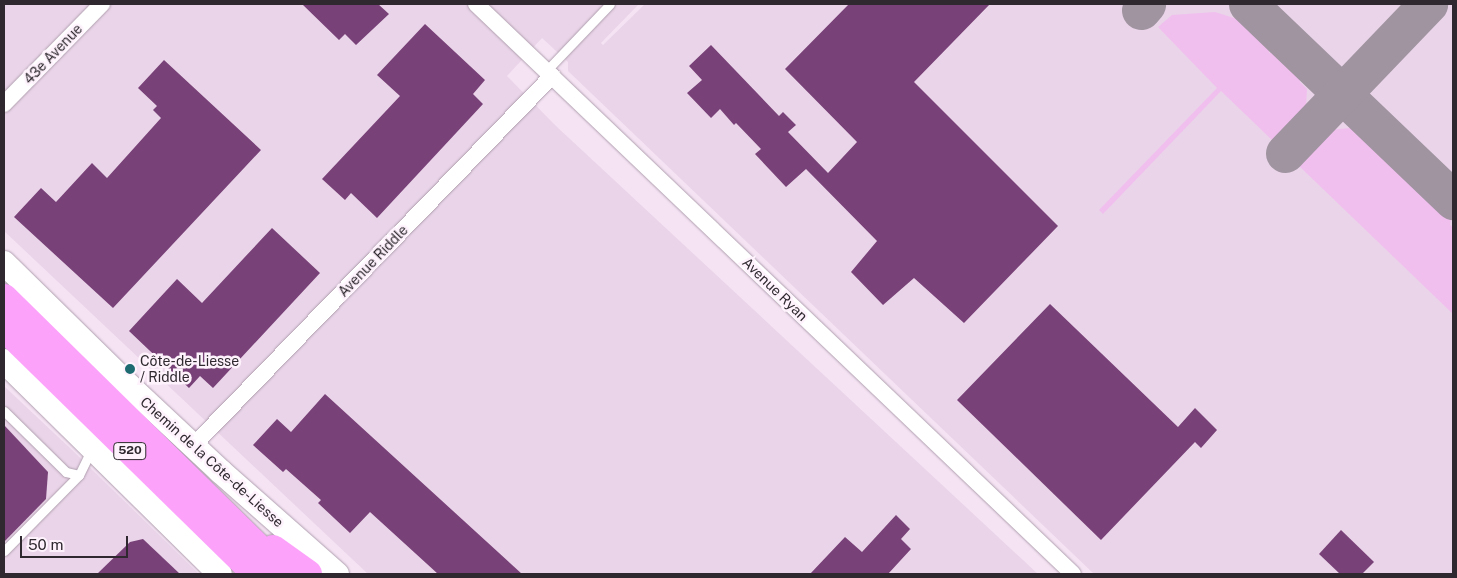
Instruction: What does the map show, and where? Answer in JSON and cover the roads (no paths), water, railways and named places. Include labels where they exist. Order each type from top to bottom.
[{"type":"highway","name":"520","points":[[4,298],[285,574]]},
{"type":"highway","name":"520","points":[[4,327],[256,574]]},
{"type":"highway","points":[[223,513],[308,574]]},
{"type":"main road","name":"Chemin de la Côte-de-Liesse","points":[[4,263],[128,386],[337,574]]},
{"type":"main road","points":[[6,370],[92,448],[220,574]]},
{"type":"street","name":"43e Avenue","points":[[4,104],[102,4]]},
{"type":"street","name":"Avenue Ryan","points":[[476,4],[1073,574]]},
{"type":"street","name":"Avenue Riddle","points":[[193,446],[549,73]]},
{"type":"lane","points":[[549,73],[610,4]]},
{"type":"lane","points":[[4,411],[66,472],[79,475]]},
{"type":"lane","points":[[4,551],[79,475],[85,459],[92,448]]},
{"type":"place","name":"Côte-de-Liesse / Riddle","points":[[130,369]]}]
